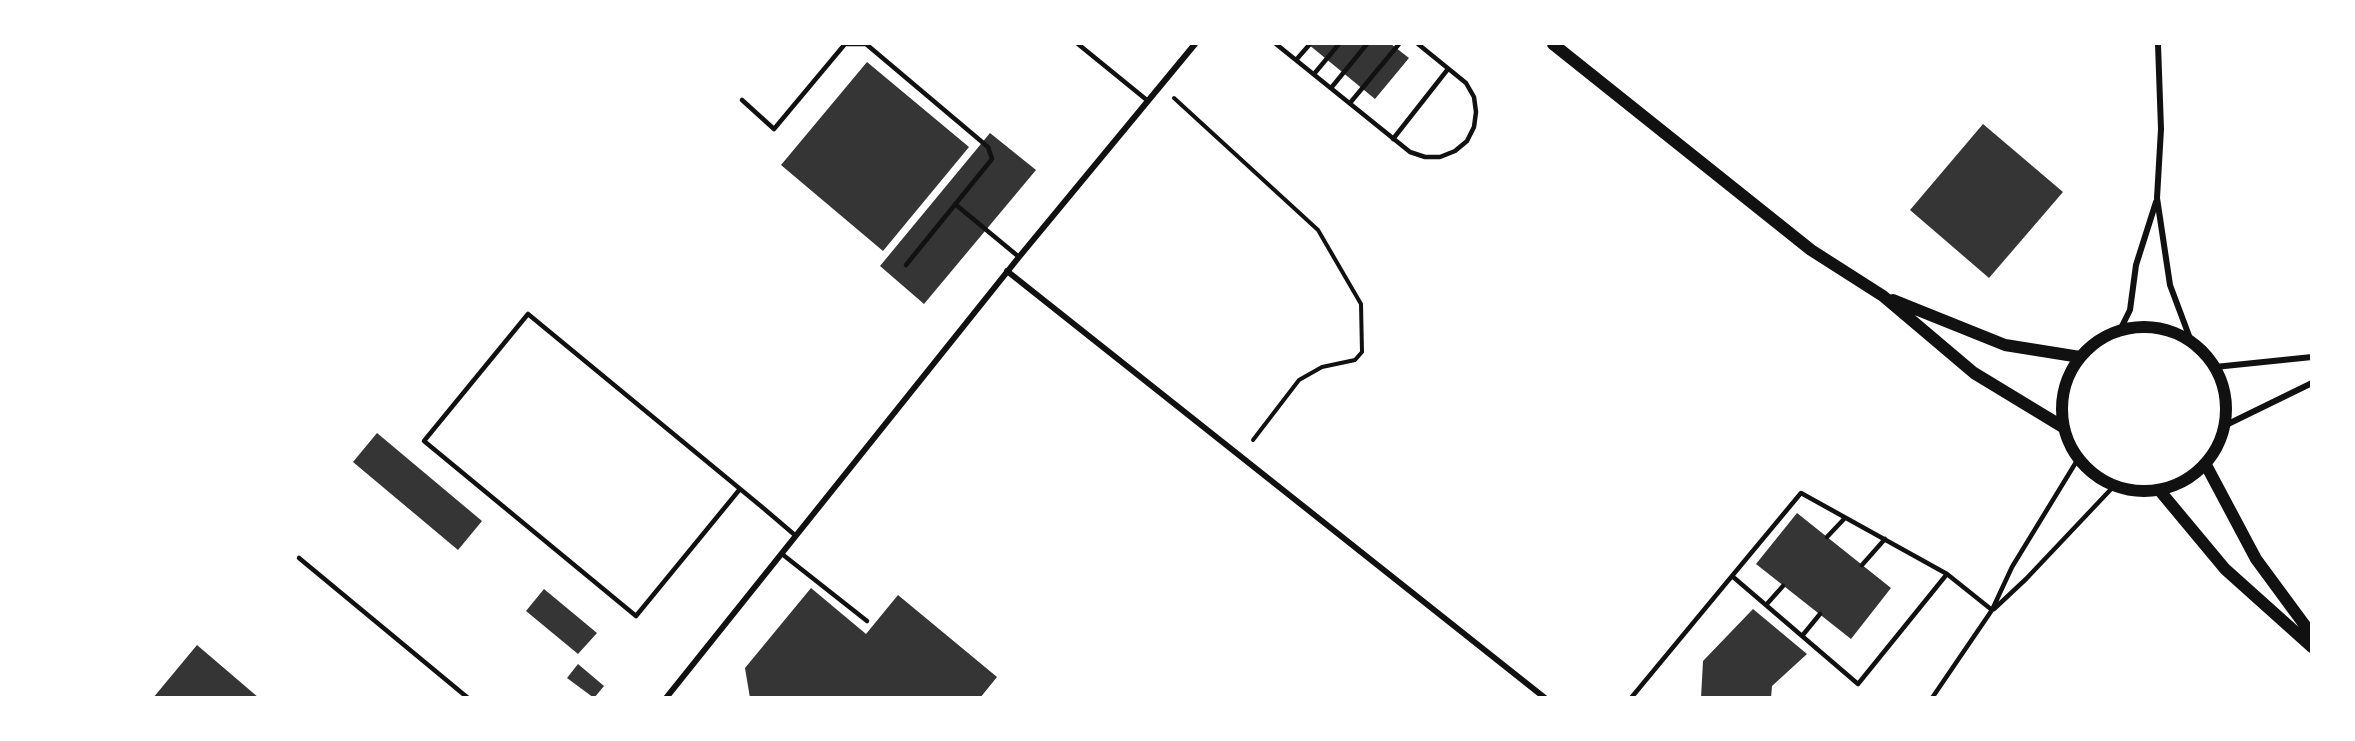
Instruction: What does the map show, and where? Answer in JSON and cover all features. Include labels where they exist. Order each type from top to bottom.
[{"type":"main road","points":[[1553,44],[1811,250],[1883,296],[1974,373],[2063,427]]},
{"type":"main road","points":[[1883,296],[2005,345],[2080,357]]},
{"type":"main road","points":[[2144,326],[2169,330],[2191,341],[2215,367],[2224,386],[2227,405],[2226,425],[2218,447],[2206,465],[2185,482],[2160,491],[2137,492],[2114,486],[2094,475],[2078,459],[2063,427],[2063,391],[2080,357],[2091,346],[2120,330],[2144,326]]},
{"type":"main road","points":[[2206,465],[2256,559],[2312,635]]},
{"type":"main road","points":[[2160,491],[2225,569],[2312,647]]},
{"type":"street","points":[[666,698],[1007,271],[1195,44]]},
{"type":"street","points":[[2157,44],[2161,129],[2157,198],[2170,285],[2191,341]]},
{"type":"street","points":[[2120,330],[2130,310],[2136,265],[2157,198]]},
{"type":"street","points":[[1007,271],[1545,698]]},
{"type":"street","points":[[2215,367],[2312,357]]},
{"type":"street","points":[[2226,425],[2312,383]]},
{"type":"lane","points":[[742,100],[774,129],[845,44],[866,44],[988,147],[992,159],[906,265]]},
{"type":"lane","points":[[1078,44],[1148,101]]},
{"type":"lane","points":[[1276,44],[1410,152],[1425,157],[1440,157],[1455,151],[1467,141],[1475,120],[1474,97],[1466,83],[1418,44]]},
{"type":"lane","points":[[1296,60],[1310,44]]},
{"type":"lane","points":[[1314,74],[1339,44]]},
{"type":"lane","points":[[1331,88],[1367,44]]},
{"type":"lane","points":[[1350,104],[1399,44]]},
{"type":"lane","points":[[1393,139],[1448,69]]},
{"type":"lane","points":[[955,204],[1019,257]]},
{"type":"lane","points":[[740,489],[636,616],[424,441],[528,314],[740,489],[796,536]]},
{"type":"lane","points":[[1932,698],[1992,610],[2012,567],[2078,459]]},
{"type":"lane","points":[[1992,610],[2026,579],[2114,486]]},
{"type":"lane","points":[[1631,698],[1801,493],[1947,574],[1992,610]]},
{"type":"lane","points":[[1827,537],[1845,518]]},
{"type":"lane","points":[[1862,565],[1885,539]]},
{"type":"lane","points":[[782,554],[867,621]]},
{"type":"lane","points":[[298,558],[468,698]]},
{"type":"lane","points":[[1732,576],[1858,684],[1947,574]]},
{"type":"lane","points":[[1766,605],[1783,586]]},
{"type":"lane","points":[[1802,636],[1820,614]]},
{"type":"path","points":[[1161,86],[1318,230],[1361,304],[1362,351],[1355,360],[1322,367],[1299,380],[1240,456]]},
{"type":"building","points":[[1308,44],[1391,44],[1409,58],[1375,99]]},
{"type":"building","points":[[867,62],[969,147],[883,251],[781,165]]},
{"type":"building","points":[[1983,124],[2063,192],[1989,278],[1910,210]]},
{"type":"building","points":[[990,133],[1036,170],[924,304],[880,266]]},
{"type":"building","points":[[377,433],[482,521],[458,550],[353,462]]},
{"type":"building","points":[[1797,513],[1891,588],[1851,639],[1756,564]]},
{"type":"building","points":[[811,588],[866,634],[898,595],[997,677],[980,698],[750,698],[745,668]]},
{"type":"building","points":[[544,589],[597,633],[578,654],[526,611]]},
{"type":"building","points":[[1753,609],[1807,654],[1772,686],[1771,698],[1701,698],[1703,661]]},
{"type":"building","points":[[197,645],[259,698],[153,698]]},
{"type":"building","points":[[578,664],[604,686],[594,698],[567,678]]}]
